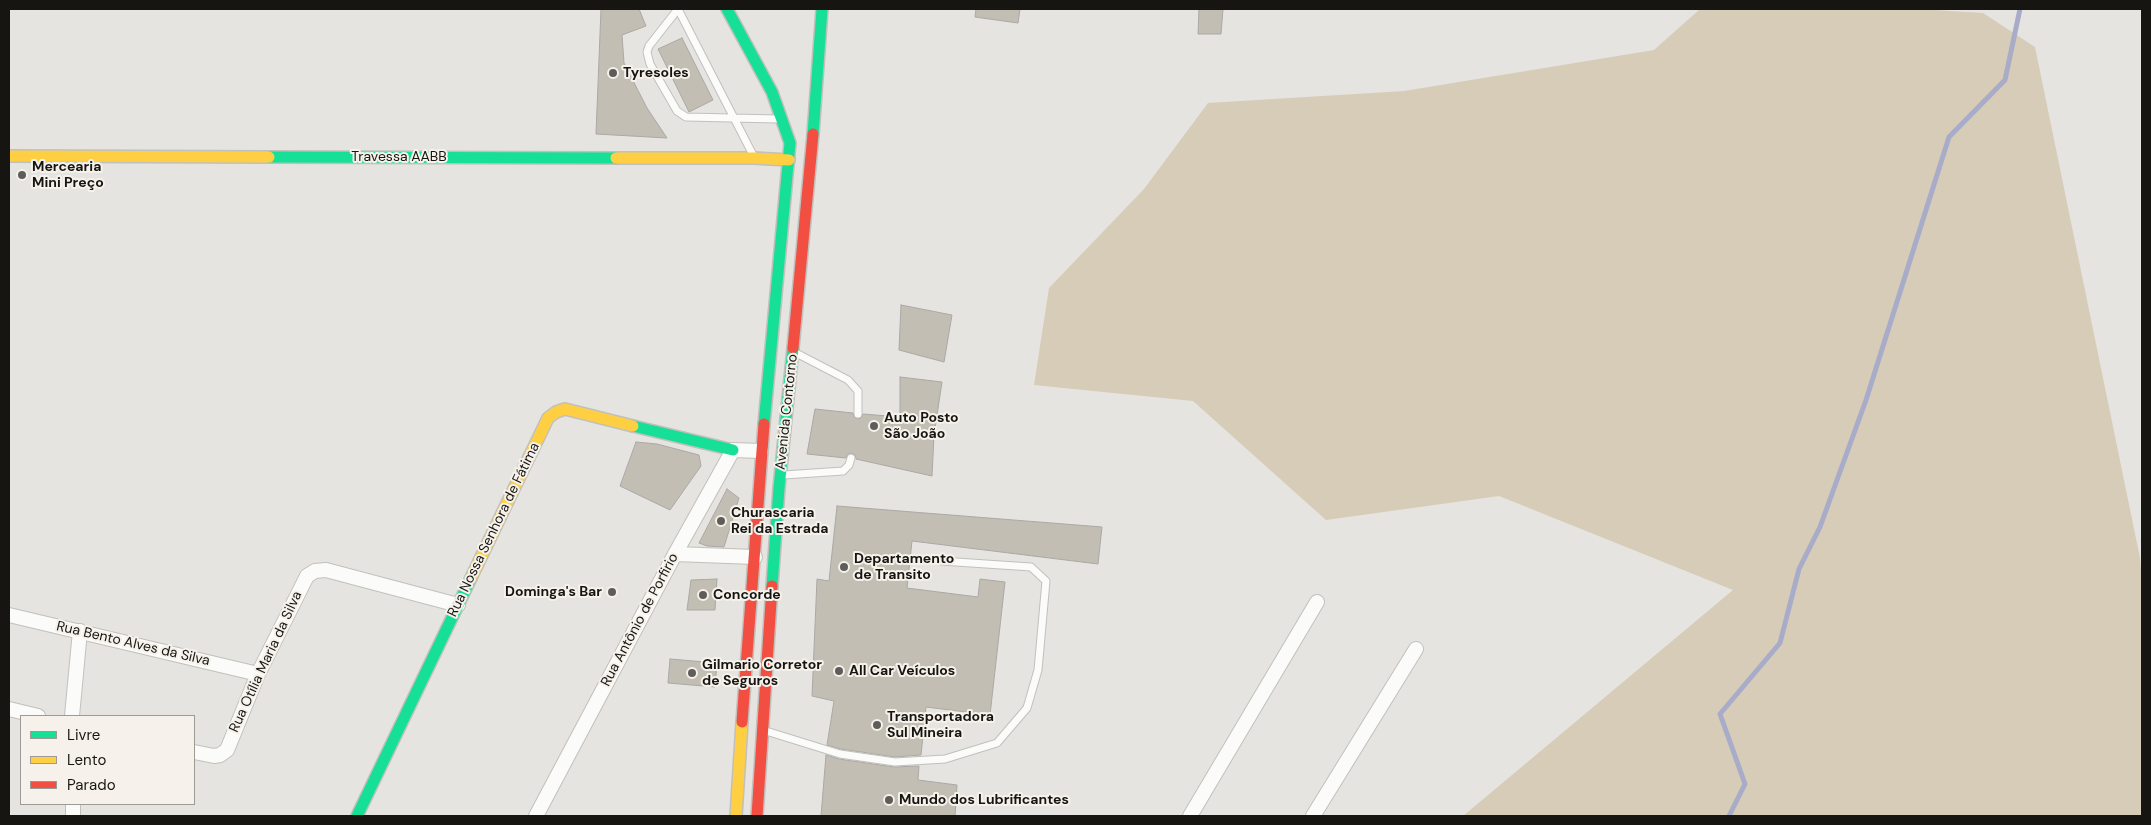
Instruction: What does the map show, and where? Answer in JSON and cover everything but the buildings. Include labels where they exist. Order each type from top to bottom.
[{"type":"main road","points":[[727,9],[768,83],[781,118]]},
{"type":"main road","name":"Avenida Contorno","points":[[757,816],[781,475],[811,161],[822,9]]},
{"type":"main road","name":"Avenida Contorno","points":[[736,816],[756,558],[762,451],[789,160],[790,143],[781,118]]},
{"type":"main road","name":"Travessa AABB","points":[[9,156],[754,158],[789,160]]},
{"type":"main road","name":"Rua Nossa Senhora de Fátima","points":[[357,816],[548,418],[556,412],[564,410],[734,450]]},
{"type":"street","points":[[734,450],[762,451]]},
{"type":"street","name":"Rua Antônio de Porfirio","points":[[536,816],[675,554],[734,450]]},
{"type":"street","points":[[675,554],[756,558]]},
{"type":"street","name":"Rua Otília Maria da Silva","points":[[195,752],[214,756],[227,750],[258,674],[300,587],[307,576],[315,571],[326,570],[458,606]]},
{"type":"street","points":[[1190,816],[1317,602]]},
{"type":"street","name":"Rua Bento Alves da Silva","points":[[9,615],[258,674]]},
{"type":"street","points":[[72,715],[80,631]]},
{"type":"street","points":[[1313,816],[1416,649]]},
{"type":"street","points":[[9,709],[34,715]]},
{"type":"lane","points":[[754,158],[735,119],[678,9],[649,46],[647,58],[681,115],[735,119],[781,118]]},
{"type":"lane","points":[[793,351],[848,380],[858,391],[858,414]]},
{"type":"lane","points":[[781,475],[843,471],[849,465],[851,458]]},
{"type":"lane","points":[[764,730],[840,754],[895,762],[945,759],[997,743],[1028,708],[1038,670],[1046,582],[1031,567],[941,561]]},
{"type":"shaded area","points":[[1700,9],[1917,9],[1983,13],[2035,47],[2140,558],[2142,582],[2142,816],[1463,816],[1733,590],[1499,496],[1326,520],[1193,401],[1034,385],[1049,288],[1144,189],[1208,103],[1404,91],[1654,50]]},
{"type":"waterway","points":[[1729,816],[1745,784],[1720,714],[1780,643],[1799,569],[1820,527],[1866,400],[1949,137],[2005,80],[2020,9]]},
{"type":"traffic: fast","points":[[727,9],[772,92],[790,143],[764,424]]},
{"type":"traffic: fast","points":[[813,134],[822,9]]},
{"type":"traffic: fast","points":[[269,157],[616,158]]},
{"type":"traffic: fast","points":[[772,586],[779,488],[793,348]]},
{"type":"traffic: fast","points":[[633,426],[733,450]]},
{"type":"traffic: fast","points":[[357,816],[471,578]]},
{"type":"traffic: slow","points":[[9,156],[269,157]]},
{"type":"traffic: slow","points":[[616,158],[754,158],[789,160]]},
{"type":"traffic: slow","points":[[471,578],[548,418],[556,412],[565,409],[633,426]]},
{"type":"traffic: slow","points":[[736,816],[742,722]]},
{"type":"traffic: jam","points":[[793,348],[813,134]]},
{"type":"traffic: jam","points":[[742,722],[764,424]]},
{"type":"traffic: jam","points":[[757,816],[772,586]]},
{"type":"place","name":"Tyresoles","points":[[613,73]]},
{"type":"place","name":"Mercearia Mini Preço","points":[[22,175]]},
{"type":"place","name":"Auto Posto São João","points":[[874,426]]},
{"type":"place","name":"Churascaria Rei da Estrada","points":[[721,521]]},
{"type":"place","name":"Departamento de Transito","points":[[844,567]]},
{"type":"place","name":"Dominga's Bar","points":[[612,592]]},
{"type":"place","name":"Concorde","points":[[703,595]]},
{"type":"place","name":"All Car Veículos","points":[[839,671]]},
{"type":"place","name":"Gilmario Corretor de Seguros","points":[[692,673]]},
{"type":"place","name":"Transportadora Sul Mineira","points":[[877,725]]},
{"type":"place","name":"Mundo dos Lubrificantes","points":[[889,800]]}]
